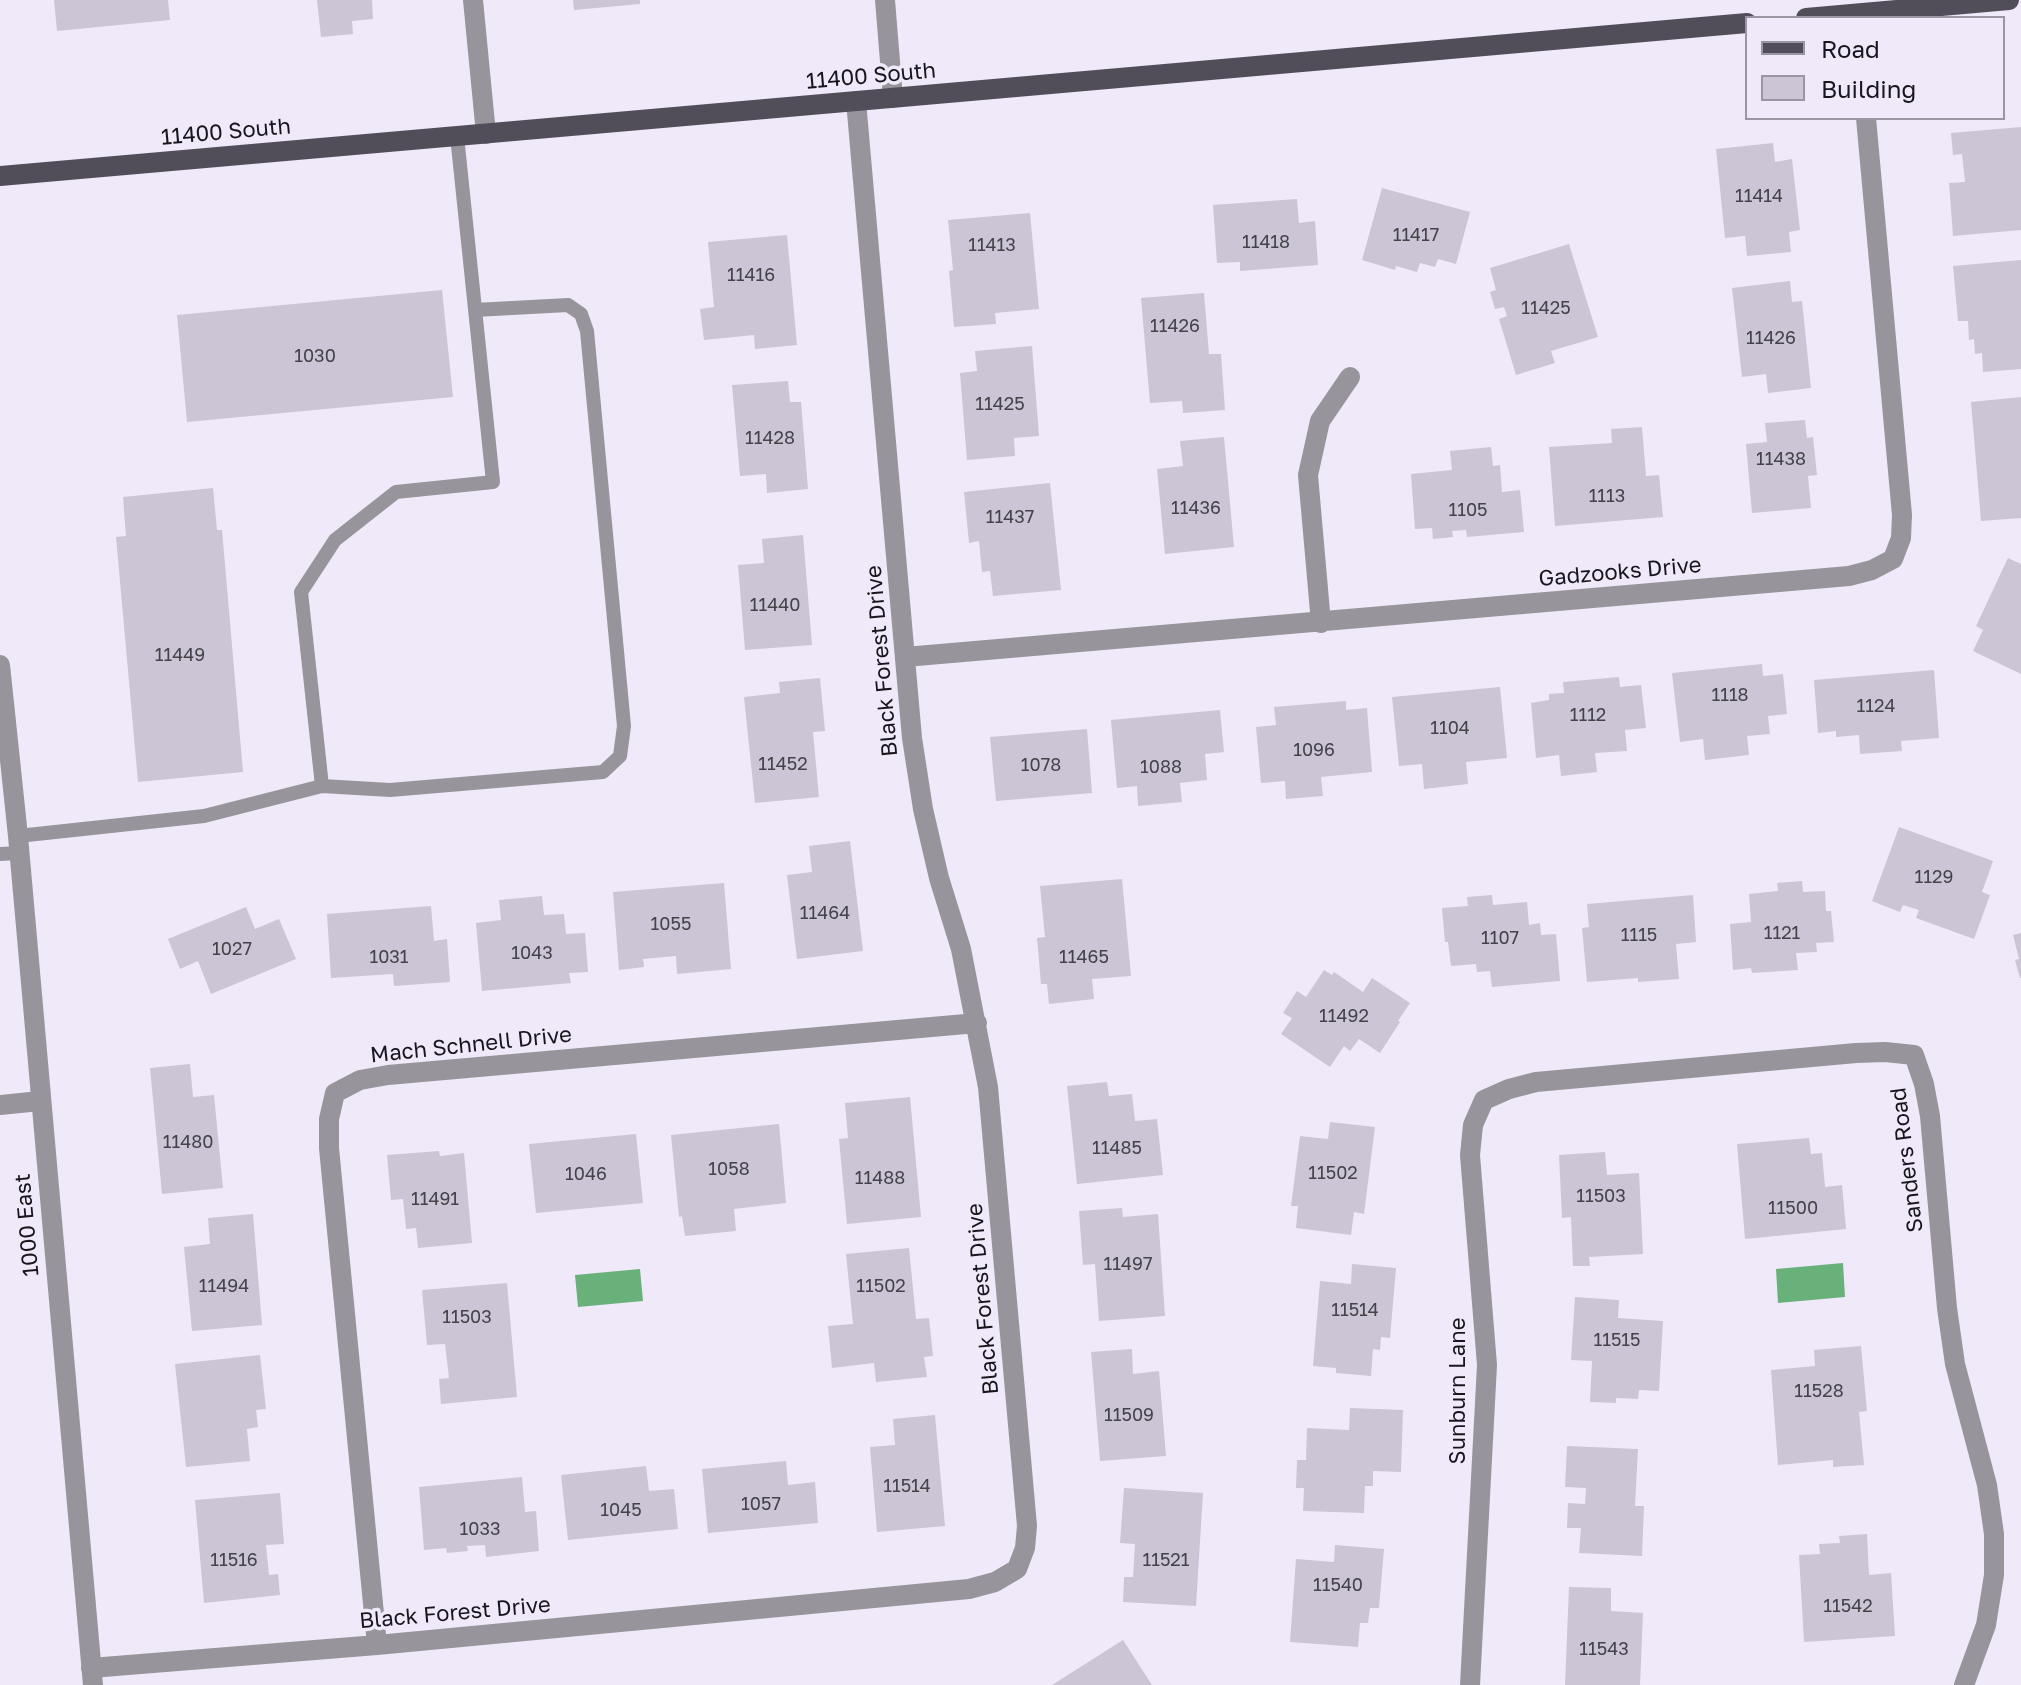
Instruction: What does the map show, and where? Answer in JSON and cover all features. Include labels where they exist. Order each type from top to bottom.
[{"type":"main road","points":[[1856,16],[2009,0]]},
{"type":"main road","name":"11400 South","points":[[0,176],[1745,23]]},
{"type":"street","points":[[473,0],[486,134]]},
{"type":"street","points":[[885,0],[893,98]]},
{"type":"street","name":"Black Forest Drive","points":[[92,1677],[377,1645],[969,1589],[995,1582],[1017,1569],[1025,1548],[1027,1526],[988,1087],[961,949],[939,878],[923,809],[912,738],[856,101]]},
{"type":"street","name":"Gadzooks Drive","points":[[905,657],[1849,576],[1872,570],[1893,559],[1901,538],[1902,515],[1866,120]]},
{"type":"street","points":[[1321,623],[1308,475],[1320,421],[1350,377]]},
{"type":"street","name":"1000 East","points":[[0,665],[12,848],[40,1101],[92,1677]]},
{"type":"street","name":"Mach Schnell Drive","points":[[377,1645],[329,1148],[329,1119],[335,1093],[360,1080],[388,1075],[977,1023]]},
{"type":"street","name":"Sanders Road","points":[[1484,1100],[1536,1082],[1856,1053],[1914,1055],[1930,1116],[1955,1364],[1987,1485],[1994,1534],[1994,1575],[1986,1625],[1964,1685]]},
{"type":"street","name":"Sunburn Lane","points":[[1470,1685],[1487,1365],[1470,1155],[1473,1125],[1484,1100]]},
{"type":"street","points":[[0,1105],[40,1101]]},
{"type":"lane","points":[[322,786],[301,592],[335,540],[396,492],[493,482],[457,136]]},
{"type":"lane","points":[[12,848],[204,816],[322,786],[390,790],[603,772],[620,756],[624,726],[587,331],[581,314],[568,305],[475,310]]},
{"type":"shaded area","points":[[1843,1263],[1845,1297],[1778,1303],[1776,1269]]},
{"type":"shaded area","points":[[640,1269],[643,1301],[578,1307],[575,1275]]},
{"type":"building","points":[[54,0],[168,0],[170,20],[57,31]]},
{"type":"building","points":[[317,0],[372,0],[373,19],[352,21],[353,34],[321,37]]},
{"type":"building","points":[[573,0],[640,0],[640,4],[574,10]]},
{"type":"building","points":[[2021,127],[2021,230],[1953,236],[1949,183],[1965,182],[1962,154],[1953,155],[1951,133]]},
{"type":"building","points":[[1773,143],[1775,162],[1792,159],[1800,230],[1789,232],[1791,252],[1747,256],[1745,236],[1725,238],[1716,149]]},
{"type":"building","points":[[1382,188],[1470,212],[1456,264],[1438,259],[1435,267],[1420,263],[1417,272],[1396,266],[1395,270],[1362,260]]},
{"type":"building","points":[[1297,199],[1299,223],[1315,221],[1318,265],[1240,271],[1240,262],[1217,263],[1213,205]]},
{"type":"building","points":[[1030,213],[1039,309],[995,313],[996,324],[954,327],[948,220]]},
{"type":"building","points":[[787,235],[797,345],[755,349],[754,335],[704,340],[700,309],[714,307],[708,242]]},
{"type":"building","points":[[1569,244],[1598,337],[1551,351],[1555,363],[1516,375],[1499,319],[1507,316],[1504,307],[1495,309],[1490,292],[1496,290],[1490,268]]},
{"type":"building","points":[[2021,260],[2021,369],[1983,372],[1982,353],[1975,354],[1974,339],[1969,340],[1968,321],[1958,321],[1953,266]]},
{"type":"building","points":[[1790,281],[1792,302],[1802,301],[1811,388],[1768,393],[1766,374],[1742,377],[1732,288]]},
{"type":"building","points":[[442,290],[453,397],[187,422],[177,315]]},
{"type":"building","points":[[1204,293],[1209,354],[1221,354],[1225,410],[1183,413],[1182,401],[1150,403],[1141,298]]},
{"type":"building","points":[[1032,346],[1039,436],[1014,438],[1015,456],[967,460],[960,373],[977,371],[975,351]]},
{"type":"building","points":[[788,381],[790,402],[801,402],[808,489],[767,493],[766,474],[740,476],[732,385]]},
{"type":"building","points":[[2021,397],[2021,518],[1981,521],[1971,402]]},
{"type":"building","points":[[1805,420],[1807,438],[1813,437],[1817,475],[1808,476],[1811,508],[1752,513],[1746,444],[1767,442],[1765,423]]},
{"type":"building","points":[[1642,427],[1646,476],[1659,475],[1663,517],[1555,526],[1549,447],[1612,443],[1611,429]]},
{"type":"building","points":[[1224,437],[1234,547],[1165,554],[1157,469],[1183,466],[1180,441]]},
{"type":"building","points":[[1491,447],[1493,466],[1500,465],[1502,492],[1520,490],[1524,532],[1467,537],[1466,530],[1452,531],[1453,537],[1433,539],[1432,528],[1415,529],[1411,474],[1452,470],[1450,451]]},
{"type":"building","points":[[1050,483],[1061,590],[993,596],[990,571],[982,572],[979,541],[969,543],[964,492]]},
{"type":"building","points":[[213,488],[217,530],[222,530],[243,772],[138,782],[116,537],[126,536],[123,497]]},
{"type":"building","points":[[803,535],[812,645],[745,650],[738,565],[764,563],[762,539]]},
{"type":"building","points":[[2008,558],[2021,564],[2021,674],[1973,651],[1983,630],[1976,626]]},
{"type":"building","points":[[1762,664],[1763,676],[1783,674],[1787,714],[1768,716],[1770,734],[1747,736],[1749,755],[1705,760],[1703,739],[1680,742],[1672,673]]},
{"type":"building","points":[[1934,670],[1939,738],[1901,741],[1902,751],[1860,754],[1859,735],[1836,737],[1836,731],[1818,733],[1814,680]]},
{"type":"building","points":[[1619,677],[1620,687],[1641,685],[1646,728],[1625,730],[1627,751],[1595,753],[1597,772],[1561,776],[1559,755],[1536,758],[1531,703],[1549,700],[1549,694],[1564,693],[1563,682]]},
{"type":"building","points":[[820,678],[825,731],[813,732],[819,797],[755,803],[744,697],[780,693],[779,682]]},
{"type":"building","points":[[1500,687],[1507,758],[1466,762],[1468,784],[1424,789],[1422,764],[1399,766],[1392,697]]},
{"type":"building","points":[[1346,701],[1346,710],[1367,708],[1372,772],[1321,777],[1323,796],[1286,799],[1285,781],[1261,783],[1256,727],[1276,725],[1274,707]]},
{"type":"building","points":[[1220,710],[1224,752],[1205,754],[1207,780],[1180,783],[1182,802],[1138,806],[1137,786],[1117,788],[1111,720]]},
{"type":"building","points":[[1087,729],[1092,793],[996,801],[990,737]]},
{"type":"building","points":[[1899,827],[1993,861],[1982,892],[1990,895],[1974,939],[1916,918],[1919,910],[1903,905],[1900,912],[1872,901]]},
{"type":"building","points":[[850,841],[863,951],[797,959],[787,875],[812,872],[809,846]]},
{"type":"building","points":[[1122,879],[1131,976],[1092,979],[1094,999],[1049,1004],[1047,984],[1041,984],[1037,938],[1045,937],[1040,886]]},
{"type":"building","points":[[1802,881],[1803,892],[1825,891],[1826,911],[1831,911],[1834,942],[1816,943],[1817,952],[1796,953],[1798,970],[1752,973],[1751,968],[1733,970],[1730,924],[1751,922],[1749,894],[1778,891],[1777,883]]},
{"type":"building","points":[[724,883],[731,969],[677,974],[676,956],[643,959],[644,967],[619,970],[613,892]]},
{"type":"building","points":[[1492,895],[1493,905],[1527,902],[1529,925],[1540,923],[1541,935],[1556,934],[1560,981],[1492,987],[1490,971],[1477,972],[1476,964],[1451,966],[1442,908],[1468,906],[1467,897]]},
{"type":"building","points":[[1693,895],[1696,942],[1676,944],[1679,979],[1587,982],[1582,928],[1589,927],[1587,904]]},
{"type":"building","points":[[542,896],[544,915],[564,914],[566,934],[585,933],[588,972],[569,973],[571,983],[482,991],[476,923],[501,920],[499,900]]},
{"type":"building","points":[[431,906],[434,941],[447,939],[450,982],[394,986],[393,974],[331,978],[327,914]]},
{"type":"building","points":[[246,907],[255,929],[279,919],[296,959],[211,994],[198,961],[180,969],[168,939]]},
{"type":"building","points":[[2021,933],[2021,978],[2020,978],[2013,935]]},
{"type":"building","points":[[1324,970],[1332,975],[1334,972],[1363,992],[1372,978],[1410,1003],[1380,1053],[1359,1039],[1350,1051],[1344,1046],[1330,1067],[1281,1034],[1292,1018],[1283,1013],[1297,991],[1306,997]]},
{"type":"building","points":[[190,1064],[193,1097],[214,1095],[223,1188],[162,1194],[150,1068]]},
{"type":"building","points":[[1107,1082],[1109,1096],[1132,1094],[1135,1121],[1157,1119],[1163,1175],[1077,1184],[1067,1086]]},
{"type":"building","points":[[910,1097],[921,1217],[847,1224],[839,1139],[848,1138],[845,1103]]},
{"type":"building","points":[[1330,1122],[1375,1127],[1364,1214],[1354,1212],[1351,1235],[1296,1228],[1298,1206],[1291,1206],[1300,1136],[1328,1139]]},
{"type":"building","points":[[779,1124],[786,1203],[734,1209],[736,1231],[685,1236],[682,1216],[679,1217],[671,1135]]},
{"type":"building","points":[[636,1134],[643,1203],[536,1213],[529,1144]]},
{"type":"building","points":[[1809,1138],[1811,1154],[1822,1153],[1825,1187],[1842,1185],[1846,1229],[1745,1239],[1737,1144]]},
{"type":"building","points":[[439,1151],[440,1156],[464,1153],[472,1243],[418,1248],[416,1228],[406,1229],[403,1199],[391,1200],[387,1155]]},
{"type":"building","points":[[1605,1152],[1607,1175],[1639,1173],[1643,1254],[1589,1257],[1590,1266],[1573,1266],[1571,1217],[1562,1218],[1559,1155]]},
{"type":"building","points":[[1122,1208],[1123,1217],[1158,1214],[1165,1316],[1099,1321],[1095,1264],[1083,1265],[1079,1211]]},
{"type":"building","points":[[253,1214],[262,1325],[192,1331],[184,1247],[210,1244],[208,1218]]},
{"type":"building","points":[[909,1248],[916,1319],[929,1318],[933,1356],[924,1357],[927,1377],[876,1382],[874,1363],[832,1368],[828,1326],[853,1324],[846,1254]]},
{"type":"building","points":[[1352,1264],[1396,1268],[1390,1338],[1381,1337],[1380,1350],[1373,1349],[1371,1376],[1336,1373],[1336,1368],[1313,1366],[1320,1281],[1351,1284]]},
{"type":"building","points":[[507,1283],[517,1397],[441,1404],[439,1379],[449,1378],[445,1344],[427,1345],[422,1290]]},
{"type":"building","points":[[1575,1297],[1619,1300],[1618,1318],[1663,1321],[1659,1391],[1639,1390],[1638,1399],[1616,1398],[1616,1403],[1590,1402],[1592,1361],[1571,1360]]},
{"type":"building","points":[[1861,1346],[1867,1411],[1859,1412],[1864,1465],[1833,1467],[1833,1460],[1778,1465],[1771,1370],[1815,1366],[1814,1350]]},
{"type":"building","points":[[1132,1349],[1133,1374],[1159,1371],[1166,1456],[1100,1461],[1091,1352]]},
{"type":"building","points":[[260,1355],[266,1409],[256,1410],[258,1427],[247,1429],[250,1461],[186,1467],[175,1364]]},
{"type":"building","points":[[1350,1408],[1403,1410],[1401,1472],[1373,1471],[1373,1486],[1365,1486],[1364,1513],[1303,1511],[1304,1488],[1296,1488],[1297,1460],[1306,1460],[1307,1428],[1349,1430]]},
{"type":"building","points":[[935,1415],[945,1526],[877,1532],[870,1447],[895,1445],[893,1419]]},
{"type":"building","points":[[1567,1446],[1638,1449],[1635,1506],[1644,1506],[1642,1556],[1579,1553],[1581,1528],[1567,1528],[1568,1503],[1585,1504],[1586,1488],[1565,1487]]},
{"type":"building","points":[[786,1461],[788,1485],[815,1482],[818,1523],[708,1533],[702,1469]]},
{"type":"building","points":[[646,1466],[649,1491],[674,1489],[678,1529],[568,1540],[561,1475]]},
{"type":"building","points":[[522,1477],[525,1512],[536,1511],[539,1551],[486,1557],[485,1545],[467,1546],[468,1551],[447,1553],[446,1548],[424,1550],[419,1487]]},
{"type":"building","points":[[1124,1488],[1203,1493],[1196,1606],[1123,1602],[1124,1577],[1133,1577],[1135,1544],[1120,1543]]},
{"type":"building","points":[[280,1493],[284,1544],[266,1545],[269,1575],[278,1574],[280,1595],[204,1603],[195,1500]]},
{"type":"building","points":[[1867,1534],[1869,1575],[1891,1573],[1895,1636],[1804,1642],[1799,1555],[1820,1554],[1819,1544],[1840,1543],[1839,1536]]},
{"type":"building","points":[[1335,1545],[1384,1549],[1379,1608],[1370,1608],[1368,1623],[1360,1623],[1358,1647],[1290,1642],[1296,1559],[1334,1562]]},
{"type":"building","points":[[1569,1587],[1611,1588],[1611,1611],[1643,1613],[1640,1685],[1565,1685]]},
{"type":"building","points":[[1123,1640],[1152,1685],[1052,1685]]}]
